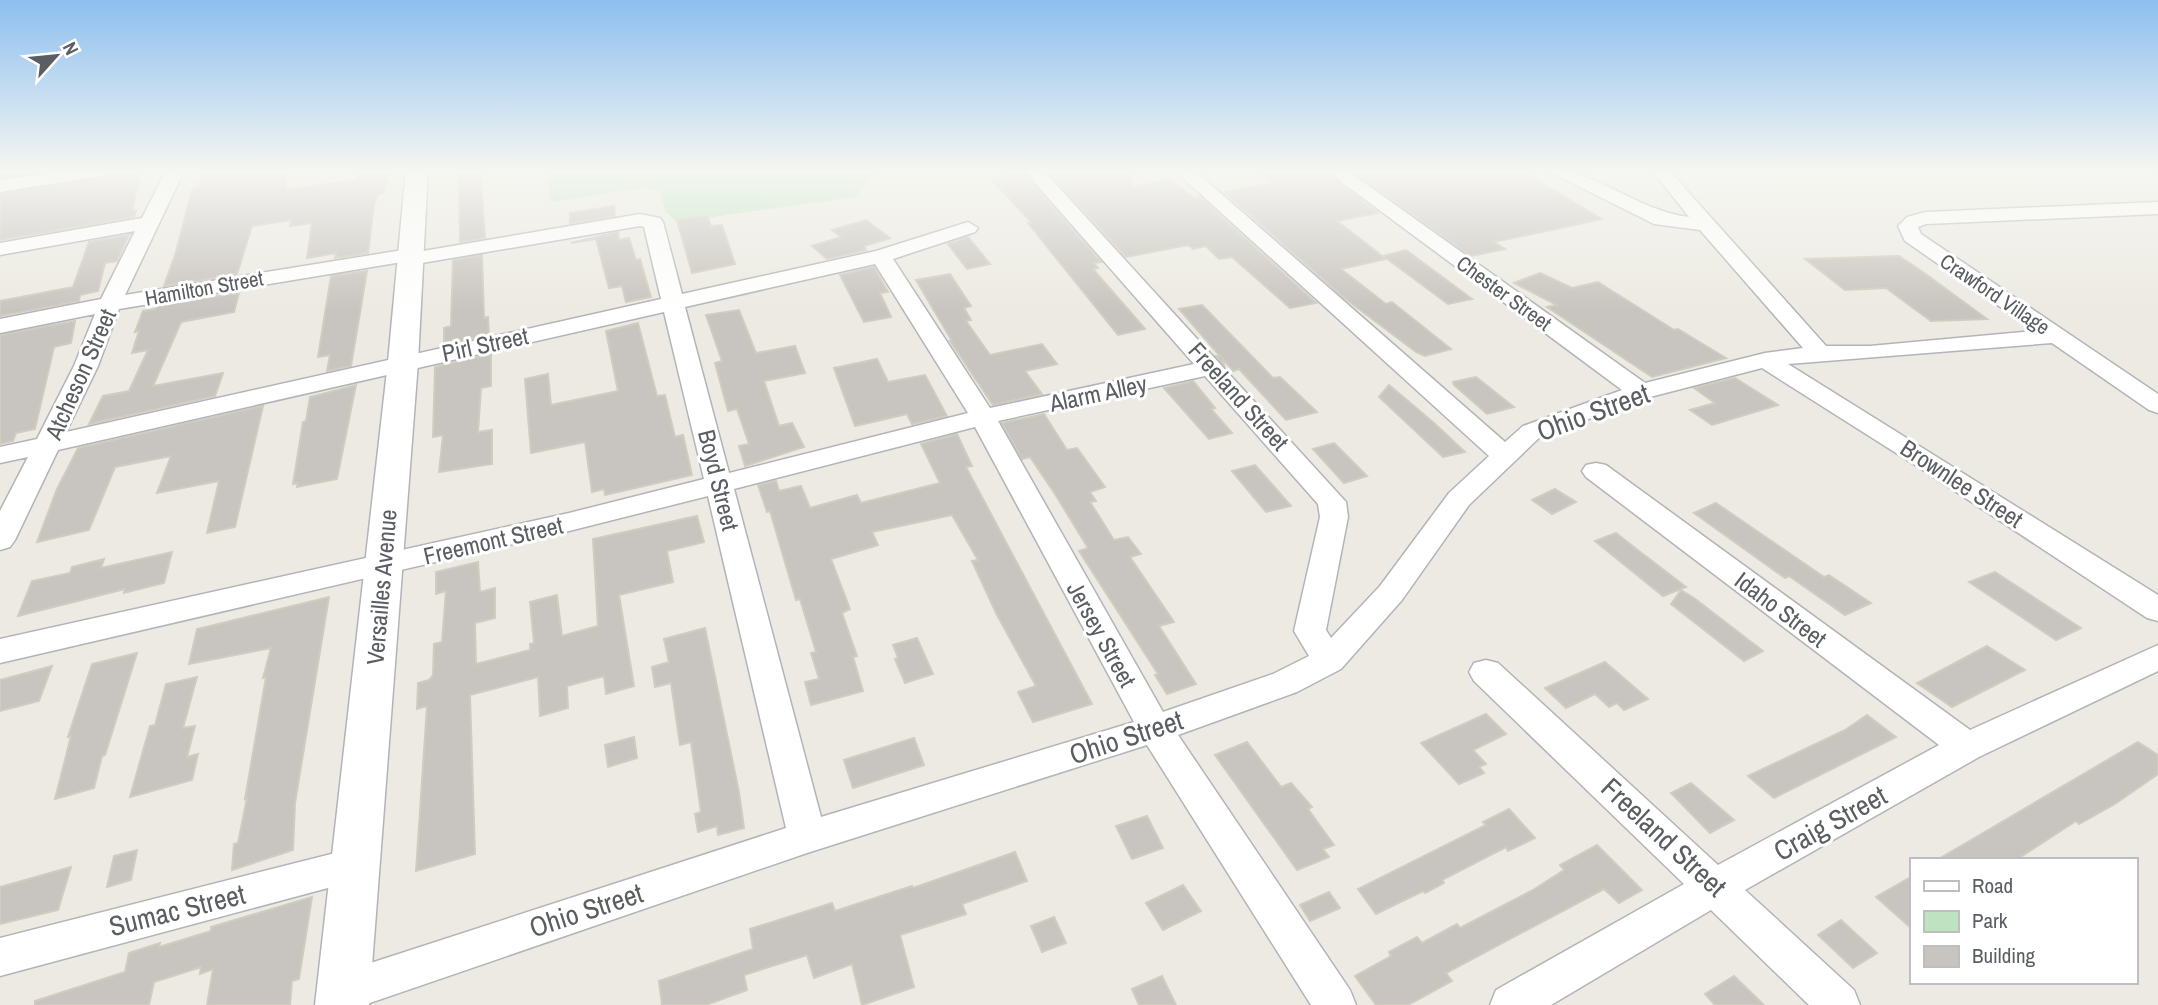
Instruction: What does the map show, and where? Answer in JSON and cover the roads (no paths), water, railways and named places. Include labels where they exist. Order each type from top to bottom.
[{"type":"street","name":"Atcheson Street","points":[[0,540],[86,366],[110,304],[153,216]]},
{"type":"street","name":"Versailles Avenue","points":[[342,998],[384,565],[413,216]]},
{"type":"street","name":"Freeland Street","points":[[1075,216],[1332,502],[1334,517],[1317,586],[1310,631],[1329,660]]},
{"type":"street","points":[[1235,216],[1506,456]]},
{"type":"street","name":"Chester Street","points":[[1397,216],[1641,392]]},
{"type":"street","points":[[1652,216],[1661,220],[1706,225]]},
{"type":"street","points":[[1699,216],[1787,310],[1819,353]]},
{"type":"street","name":"Crawford Village","points":[[1975,216],[1926,218],[1914,220],[1908,226],[1917,240],[2158,405]]},
{"type":"street","name":"Boyd Street","points":[[552,235],[640,220],[653,222],[807,837]]},
{"type":"street","points":[[0,249],[150,223]]},
{"type":"street","name":"Pirl Street","points":[[0,455],[402,362],[881,256],[968,228]]},
{"type":"street","name":"Hamilton Street","points":[[0,326],[110,304],[552,235]]},
{"type":"street","name":"Jersey Street","points":[[881,256],[983,417],[1155,729],[1335,1005]]},
{"type":"street","name":"Ohio Street","points":[[342,998],[807,837],[1155,729],[1286,683],[1329,660],[1391,593],[1459,499],[1532,431],[1641,392],[1765,360],[1819,353],[1870,353],[2057,336]]},
{"type":"street","name":"Brownlee Street","points":[[1765,360],[1936,466],[2158,610]]},
{"type":"street","name":"Alarm Alley","points":[[983,417],[1212,367]]},
{"type":"street","name":"Freemont Street","points":[[0,651],[720,486],[983,417]]},
{"type":"street","name":"Idaho Street","points":[[1596,471],[1967,747]]},
{"type":"street","name":"Craig Street","points":[[1511,1005],[1716,886],[1967,747],[2158,657]]},
{"type":"street","name":"Freeland Street","points":[[1486,672],[1716,886],[1839,1005]]},
{"type":"street","name":"Sumac Street","points":[[0,957],[355,865]]}]
